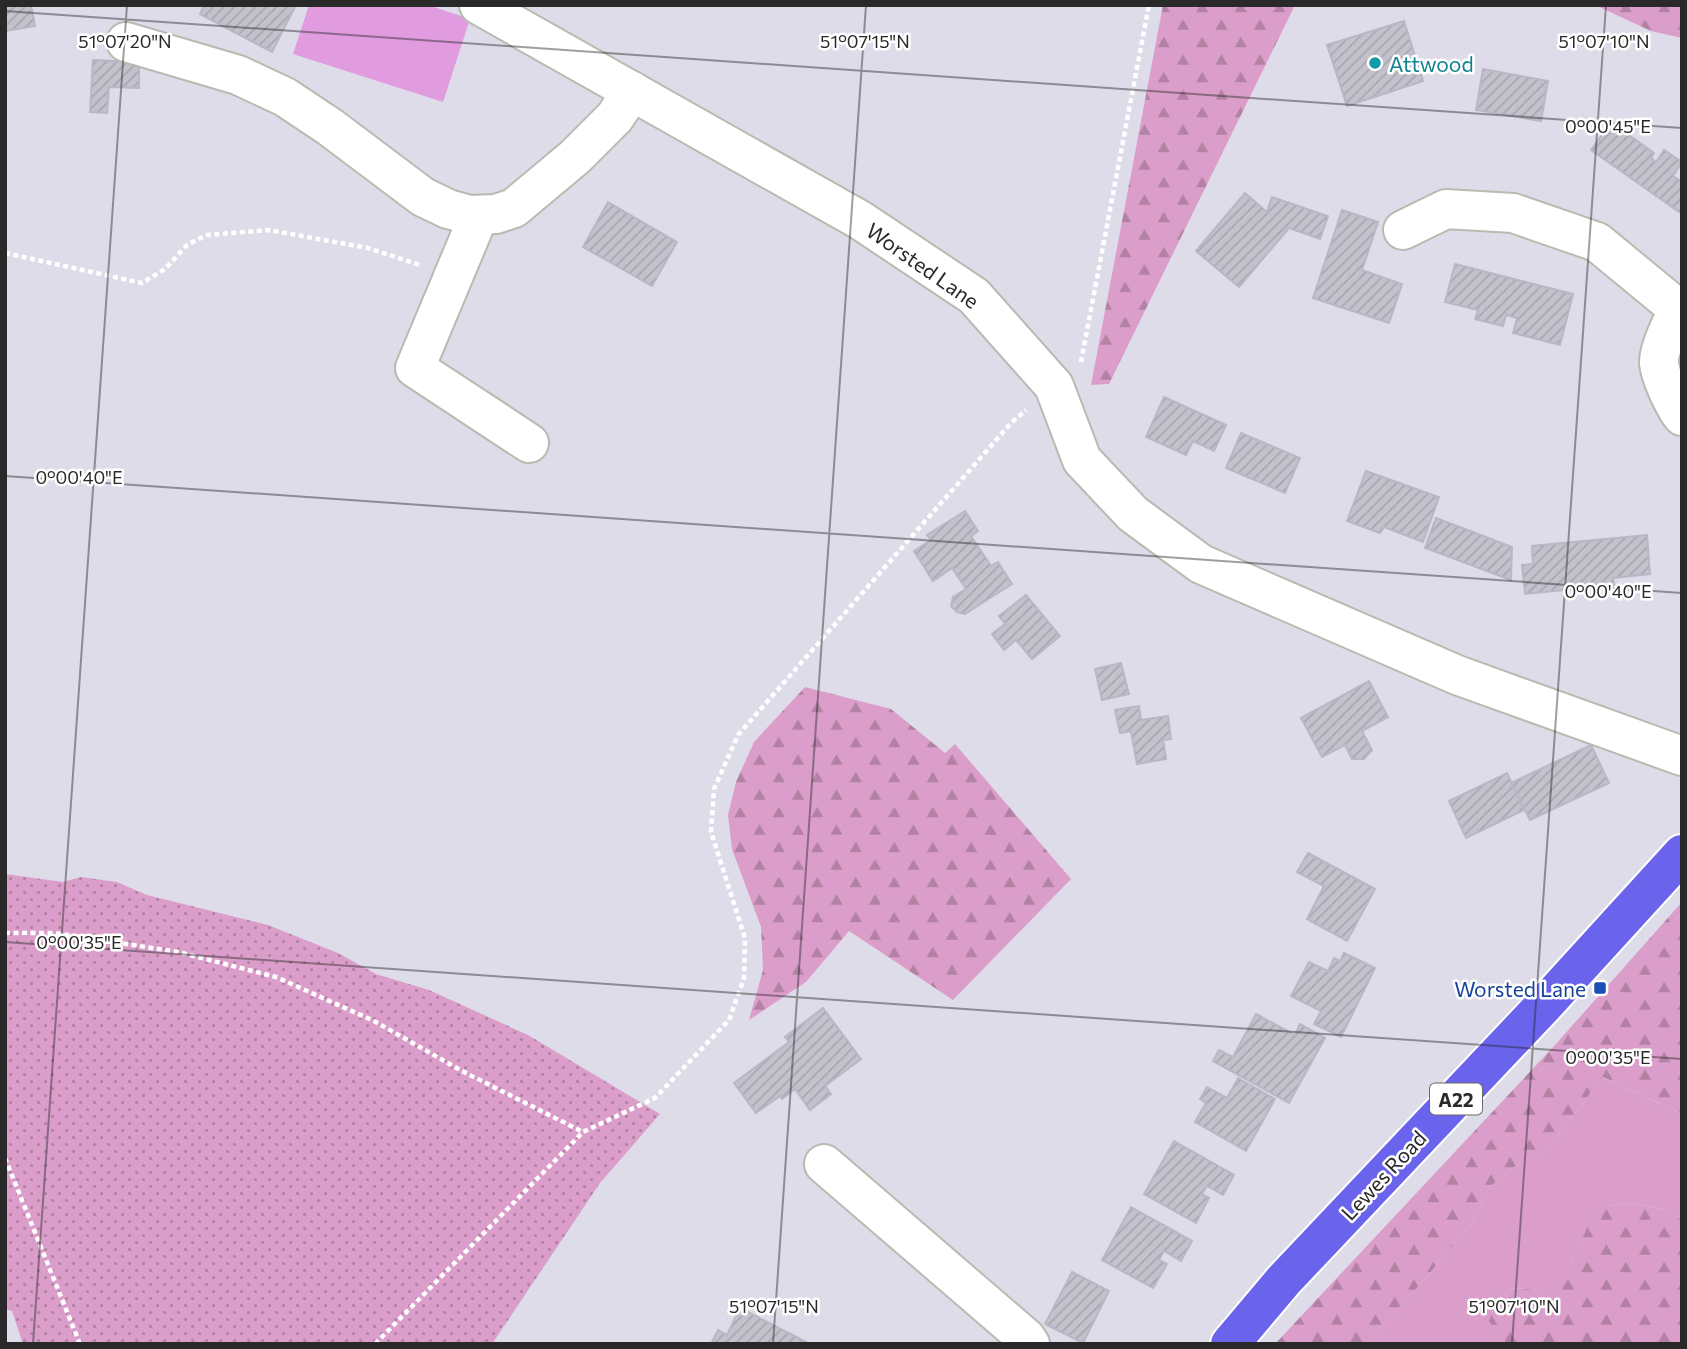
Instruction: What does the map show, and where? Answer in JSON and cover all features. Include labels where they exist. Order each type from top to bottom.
[{"type":"highway","name":"Lewes Road","points":[[1230,1344],[1284,1280],[1547,1002],[1682,854]]},
{"type":"street","name":"Worsted Lane","points":[[479,5],[860,220],[974,296],[1054,386],[1082,460],[1133,513],[1201,564],[1457,675],[1682,756]]},
{"type":"street","points":[[126,42],[238,75],[285,97],[330,127],[423,197],[448,209],[470,215],[496,214],[514,208],[575,157],[615,117],[632,91]]},
{"type":"street","points":[[1403,230],[1446,209],[1513,213],[1597,242],[1680,311],[1668,330],[1659,362],[1673,405],[1682,416]]},
{"type":"street","points":[[480,215],[415,368],[529,443]]},
{"type":"street","points":[[824,1164],[1030,1344]]},
{"type":"path","points":[[375,1344],[583,1132],[655,1098],[729,1020],[744,978],[745,938],[711,832],[714,789],[738,735],[1011,423],[1054,386],[1079,372],[1149,5]]},
{"type":"path","points":[[5,253],[142,283],[165,269],[187,245],[206,235],[269,230],[368,248],[454,276]]},
{"type":"path","points":[[5,933],[55,933],[178,952],[276,977],[374,1021],[462,1071],[583,1132]]},
{"type":"path","points":[[5,1158],[80,1344]]},
{"type":"green space","points":[[1163,5],[1295,5],[1109,384],[1091,385]]},
{"type":"green space","points":[[1595,5],[1682,5],[1682,38],[1651,31]]},
{"type":"green space","points":[[805,687],[891,709],[945,753],[955,744],[1071,879],[953,1000],[849,931],[806,982],[749,1020],[763,970],[761,927],[732,849],[728,815],[736,782],[754,742]]},
{"type":"green space","points":[[5,874],[63,882],[81,877],[117,882],[147,895],[268,925],[338,953],[376,974],[429,990],[528,1035],[660,1114],[600,1183],[492,1344],[23,1344],[12,1311],[5,1309]]},
{"type":"green space","points":[[1682,902],[1682,1114],[1603,1077],[1549,1147],[1510,1170],[1489,1188],[1472,1223],[1368,1344],[1275,1344],[1555,1045]]},
{"type":"green space","points":[[1603,1077],[1682,1114],[1682,1220],[1663,1209],[1629,1203],[1607,1206],[1590,1221],[1571,1264],[1559,1283],[1541,1290],[1512,1288],[1497,1300],[1489,1321],[1508,1344],[1368,1344],[1472,1223],[1489,1188],[1510,1170],[1549,1147]]},
{"type":"green space","points":[[1629,1203],[1663,1209],[1682,1220],[1682,1344],[1508,1344],[1502,1340],[1488,1321],[1497,1300],[1512,1288],[1541,1290],[1571,1264],[1590,1220],[1607,1206]]},
{"type":"shaded area","points":[[309,5],[428,5],[470,19],[443,102],[293,54]]},
{"type":"building","points":[[5,5],[31,5],[35,26],[5,31]]},
{"type":"building","points":[[204,5],[296,5],[272,52],[200,14]]},
{"type":"building","name":"Attwood","points":[[1404,21],[1423,81],[1347,106],[1327,45]]},
{"type":"building","points":[[93,60],[139,62],[139,88],[109,87],[107,113],[90,112]]},
{"type":"building","points":[[1483,69],[1548,81],[1541,121],[1476,110]]},
{"type":"building","points":[[1611,122],[1654,153],[1651,158],[1656,162],[1664,150],[1682,162],[1673,176],[1682,182],[1682,214],[1591,150]]},
{"type":"building","points":[[1245,193],[1267,212],[1272,197],[1328,216],[1320,239],[1289,228],[1239,287],[1196,251]]},
{"type":"building","points":[[608,202],[677,242],[652,286],[583,247]]},
{"type":"building","points":[[1342,210],[1378,222],[1362,270],[1402,284],[1389,323],[1313,298]]},
{"type":"building","points":[[1455,264],[1573,294],[1560,345],[1513,333],[1517,318],[1506,315],[1503,326],[1475,319],[1478,310],[1445,302]]},
{"type":"building","points":[[1164,397],[1226,425],[1214,451],[1193,441],[1186,455],[1146,437]]},
{"type":"building","points":[[1241,433],[1300,458],[1285,493],[1226,468]]},
{"type":"building","points":[[1366,471],[1439,497],[1423,542],[1384,527],[1380,533],[1347,521]]},
{"type":"building","points":[[965,511],[978,531],[971,536],[991,566],[998,562],[1012,584],[965,614],[957,612],[951,606],[953,597],[966,589],[952,568],[933,581],[914,551],[931,540],[927,535]]},
{"type":"building","points":[[1436,518],[1512,547],[1511,580],[1425,548]]},
{"type":"building","points":[[1647,535],[1650,574],[1613,578],[1614,585],[1525,594],[1522,565],[1533,564],[1532,546]]},
{"type":"building","points":[[1026,595],[1060,636],[1032,659],[1016,640],[1004,650],[992,634],[1005,624],[999,616]]},
{"type":"building","points":[[1121,663],[1129,694],[1102,700],[1095,669]]},
{"type":"building","points":[[1369,681],[1388,717],[1362,731],[1372,750],[1364,759],[1352,759],[1345,745],[1322,757],[1301,718]]},
{"type":"building","points":[[1139,706],[1141,720],[1168,716],[1171,739],[1163,740],[1166,759],[1137,764],[1131,731],[1120,733],[1115,710]]},
{"type":"building","points":[[1591,745],[1609,783],[1530,820],[1511,783]]},
{"type":"building","points":[[1507,773],[1524,810],[1466,838],[1449,801]]},
{"type":"building","points":[[1308,853],[1375,889],[1347,941],[1307,919],[1324,886],[1297,872]]},
{"type":"building","points":[[1344,953],[1375,968],[1341,1037],[1314,1024],[1321,1011],[1291,996],[1309,962],[1328,971],[1334,958],[1340,961]]},
{"type":"building","points":[[823,1008],[861,1059],[825,1086],[831,1094],[810,1110],[795,1089],[756,1113],[734,1083],[789,1042],[785,1037]]},
{"type":"building","points":[[1256,1014],[1295,1035],[1300,1024],[1325,1038],[1289,1103],[1213,1061],[1219,1050],[1233,1057]]},
{"type":"building","points":[[1238,1078],[1275,1099],[1246,1151],[1195,1122],[1206,1103],[1200,1099],[1207,1087],[1227,1098]]},
{"type":"building","points":[[1174,1141],[1234,1175],[1223,1195],[1207,1186],[1202,1194],[1209,1198],[1196,1223],[1144,1194]]},
{"type":"building","points":[[1131,1207],[1192,1241],[1181,1261],[1164,1251],[1159,1260],[1167,1264],[1153,1288],[1102,1260]]},
{"type":"building","points":[[1072,1272],[1109,1291],[1083,1343],[1045,1324]]},
{"type":"building","points":[[740,1308],[810,1344],[711,1344],[718,1330],[727,1335]]},
{"type":"place","name":"Attwood","points":[[1375,63]]},
{"type":"place","name":"Worsted Lane","points":[[1600,988]]}]
